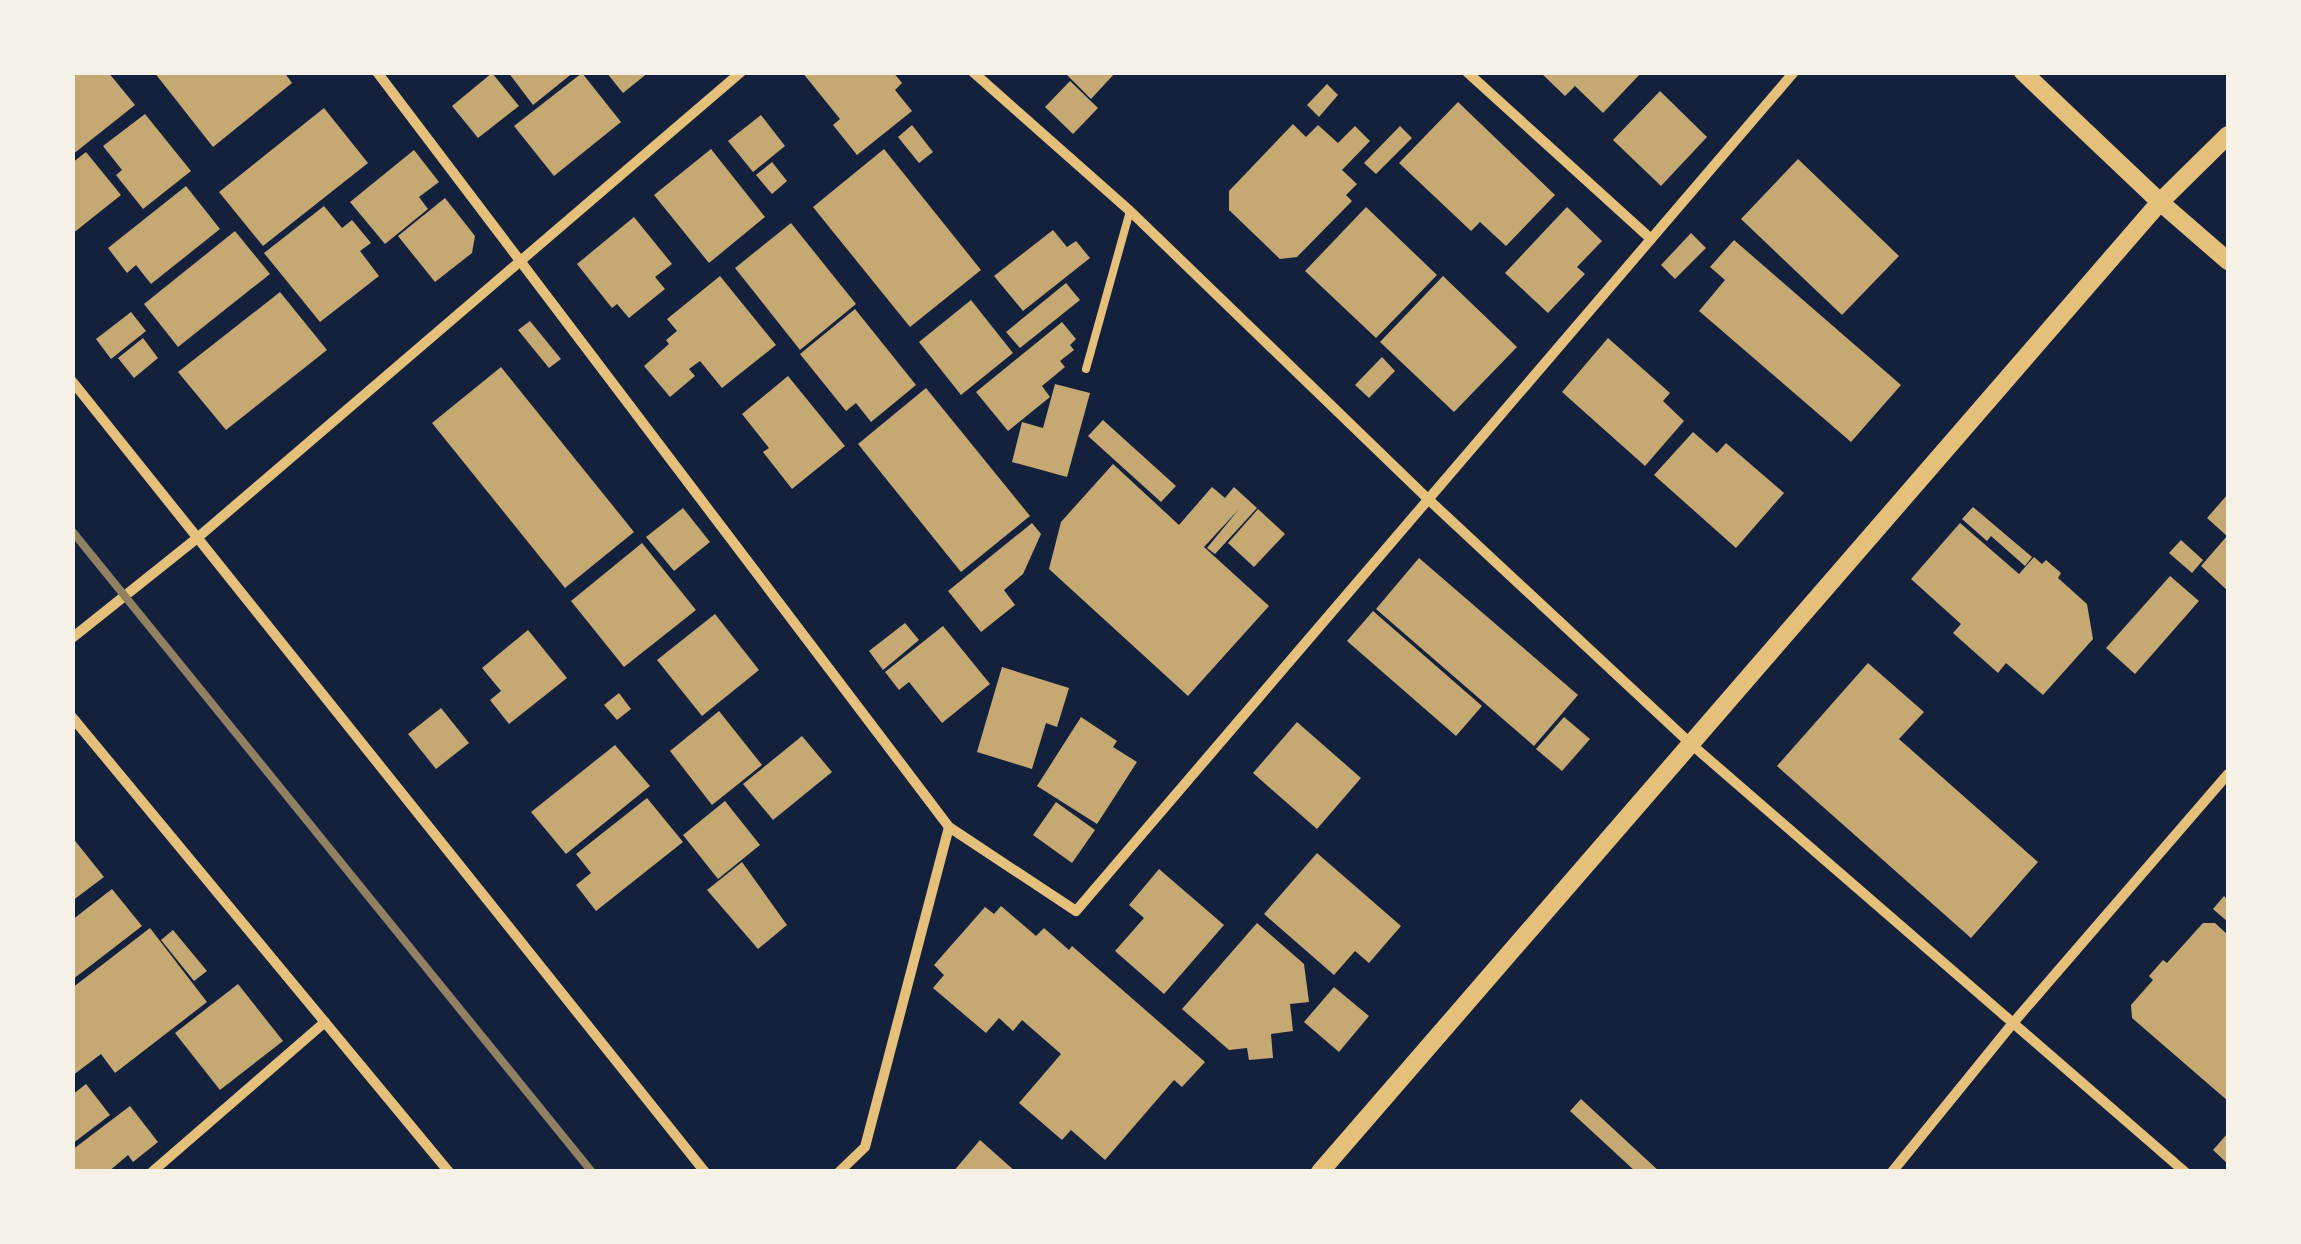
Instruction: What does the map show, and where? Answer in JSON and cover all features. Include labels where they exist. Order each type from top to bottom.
[{"type":"street","points":[[377,72],[949,827],[1076,911],[1794,72]]},
{"type":"street","points":[[72,638],[196,539],[741,72]]},
{"type":"street","points":[[973,72],[1130,211],[1428,499],[1691,744],[2185,1172]]},
{"type":"street","points":[[1467,72],[1651,239]]},
{"type":"street","points":[[2024,72],[2160,202],[2228,260]]},
{"type":"street","points":[[1320,1172],[2160,202],[2228,135]]},
{"type":"street","points":[[72,381],[705,1172]]},
{"type":"street","points":[[72,717],[449,1172]]},
{"type":"street","points":[[1892,1172],[2228,774]]},
{"type":"street","points":[[839,1172],[866,1146],[949,827]]},
{"type":"street","points":[[152,1172],[325,1022]]},
{"type":"lane","points":[[1086,369],[1130,211]]},
{"type":"building","points":[[72,72],[108,72],[135,105],[72,155]]},
{"type":"building","points":[[154,72],[284,72],[292,83],[213,147]]},
{"type":"building","points":[[508,72],[574,72],[533,105]]},
{"type":"building","points":[[606,72],[649,72],[623,93]]},
{"type":"building","points":[[802,72],[893,72],[902,83],[895,90],[912,111],[857,155],[833,125],[840,119]]},
{"type":"building","points":[[1064,72],[1116,72],[1091,99]]},
{"type":"building","points":[[1540,72],[1642,72],[1603,113],[1575,86],[1565,96]]},
{"type":"building","points":[[492,73],[519,106],[478,138],[452,106]]},
{"type":"building","points":[[582,73],[621,122],[554,176],[514,126]]},
{"type":"building","points":[[1070,81],[1098,108],[1073,134],[1045,107]]},
{"type":"building","points":[[1327,84],[1338,95],[1319,117],[1307,105]]},
{"type":"building","points":[[1660,91],[1707,137],[1661,186],[1613,140]]},
{"type":"building","points":[[1458,102],[1555,195],[1506,246],[1480,222],[1471,231],[1399,163]]},
{"type":"building","points":[[324,108],[368,163],[263,246],[219,192]]},
{"type":"building","points":[[145,114],[191,171],[143,209],[116,175],[122,170],[103,146]]},
{"type":"building","points":[[761,115],[785,146],[753,172],[728,141]]},
{"type":"building","points":[[1293,124],[1306,137],[1318,125],[1338,143],[1355,126],[1370,141],[1342,170],[1357,184],[1346,195],[1352,201],[1297,257],[1280,259],[1229,210],[1229,191]]},
{"type":"building","points":[[912,125],[933,152],[919,163],[898,137]]},
{"type":"building","points":[[1400,126],[1412,138],[1376,174],[1364,163]]},
{"type":"building","points":[[711,149],[765,217],[709,263],[654,195]]},
{"type":"building","points":[[884,149],[981,270],[910,327],[813,207]]},
{"type":"building","points":[[414,150],[439,182],[419,197],[428,209],[385,244],[350,202]]},
{"type":"building","points":[[86,152],[121,195],[72,234],[72,163]]},
{"type":"building","points":[[1798,159],[1899,256],[1842,315],[1741,219]]},
{"type":"building","points":[[772,162],[787,181],[772,194],[756,175]]},
{"type":"building","points":[[186,186],[220,229],[151,284],[136,265],[127,273],[108,248]]},
{"type":"building","points":[[445,198],[475,236],[472,253],[435,282],[398,236]]},
{"type":"building","points":[[324,206],[342,228],[352,220],[371,243],[360,251],[379,276],[320,322],[264,253]]},
{"type":"building","points":[[1366,207],[1437,275],[1376,338],[1305,271]]},
{"type":"building","points":[[1567,207],[1602,241],[1577,267],[1585,274],[1548,313],[1505,273]]},
{"type":"building","points":[[634,217],[672,264],[655,277],[665,289],[629,318],[617,304],[612,308],[577,264]]},
{"type":"building","points":[[791,223],[856,304],[800,350],[735,268]]},
{"type":"building","points":[[1053,230],[1067,247],[1076,241],[1090,258],[1023,311],[994,276]]},
{"type":"building","points":[[235,231],[270,274],[178,347],[144,304]]},
{"type":"building","points":[[1691,233],[1706,248],[1675,279],[1661,265]]},
{"type":"building","points":[[1734,240],[1901,385],[1851,442],[1699,311],[1725,280],[1710,267]]},
{"type":"building","points":[[720,276],[776,345],[722,388],[700,361],[689,369],[695,376],[670,397],[644,366],[669,344],[666,340],[677,331],[667,319]]},
{"type":"building","points":[[1443,276],[1517,347],[1454,412],[1380,342]]},
{"type":"building","points":[[1066,283],[1080,300],[1020,348],[1006,332]]},
{"type":"building","points":[[280,292],[327,350],[226,430],[178,372]]},
{"type":"building","points":[[971,300],[1013,353],[961,395],[919,342]]},
{"type":"building","points":[[855,309],[916,385],[871,422],[856,403],[846,411],[800,354]]},
{"type":"building","points":[[131,312],[146,331],[111,359],[96,339]]},
{"type":"building","points":[[530,321],[561,359],[549,368],[518,330]]},
{"type":"building","points":[[1062,322],[1076,339],[1070,345],[1074,350],[1060,361],[1065,367],[1042,386],[1050,397],[1008,431],[976,392]]},
{"type":"building","points":[[143,338],[158,358],[134,378],[118,358]]},
{"type":"building","points":[[1608,338],[1670,393],[1663,401],[1684,421],[1645,466],[1562,392]]},
{"type":"building","points":[[1382,357],[1395,371],[1369,398],[1355,385]]},
{"type":"building","points":[[501,367],[634,532],[565,588],[432,423]]},
{"type":"building","points":[[788,376],[845,446],[792,489],[763,452],[769,448],[742,414]]},
{"type":"building","points":[[1055,384],[1090,393],[1067,477],[1012,462],[1022,422],[1043,428]]},
{"type":"building","points":[[926,388],[1030,516],[961,572],[858,444]]},
{"type":"building","points":[[1103,420],[1176,486],[1161,502],[1088,436]]},
{"type":"building","points":[[1693,432],[1717,453],[1726,443],[1784,493],[1736,548],[1654,475]]},
{"type":"building","points":[[1113,464],[1179,525],[1212,487],[1225,498],[1234,487],[1257,508],[1215,554],[1207,548],[1239,509],[1204,547],[1269,606],[1188,696],[1049,569],[1061,522]]},
{"type":"building","points":[[2228,494],[2228,591],[2201,566],[2227,536],[2207,518]]},
{"type":"building","points":[[1973,507],[2032,557],[2025,566],[1991,536],[1987,541],[1962,519]]},
{"type":"building","points":[[683,508],[710,542],[674,571],[646,537]]},
{"type":"building","points":[[1258,509],[1285,534],[1254,567],[1228,543]]},
{"type":"building","points":[[1032,523],[1041,534],[1023,574],[1004,590],[1015,605],[981,632],[948,591]]},
{"type":"building","points":[[1960,523],[2019,574],[2034,557],[2042,564],[2046,560],[2061,573],[2058,578],[2087,604],[2093,639],[2043,695],[2006,663],[1998,673],[1953,633],[1961,624],[1911,579]]},
{"type":"building","points":[[2181,540],[2203,560],[2192,573],[2169,553]]},
{"type":"building","points":[[642,543],[696,610],[624,667],[571,601]]},
{"type":"building","points":[[1419,558],[1578,695],[1534,746],[1376,609]]},
{"type":"building","points":[[2170,576],[2199,601],[2135,674],[2106,648]]},
{"type":"building","points":[[1373,611],[1482,706],[1456,736],[1347,641]]},
{"type":"building","points":[[715,614],[759,670],[702,716],[657,660]]},
{"type":"building","points":[[905,623],[919,640],[883,670],[869,651]]},
{"type":"building","points":[[943,626],[990,684],[942,723],[909,682],[899,690],[885,672]]},
{"type":"building","points":[[528,630],[567,678],[509,724],[490,700],[501,691],[482,668]]},
{"type":"building","points":[[1868,663],[1924,712],[1899,739],[2038,862],[1971,938],[1777,766]]},
{"type":"building","points":[[1002,667],[1069,688],[1057,727],[1046,723],[1032,769],[977,752]]},
{"type":"building","points":[[619,693],[631,709],[617,720],[604,705]]},
{"type":"building","points":[[441,708],[469,743],[436,769],[408,734]]},
{"type":"building","points":[[719,711],[762,765],[712,805],[670,751]]},
{"type":"building","points":[[1081,717],[1117,741],[1113,747],[1137,762],[1097,824],[1037,786]]},
{"type":"building","points":[[1564,717],[1590,739],[1562,771],[1536,749]]},
{"type":"building","points":[[1297,722],[1361,778],[1317,829],[1253,773]]},
{"type":"building","points":[[802,736],[832,772],[773,820],[743,784]]},
{"type":"building","points":[[615,745],[650,786],[566,854],[531,812]]},
{"type":"building","points":[[647,798],[683,842],[596,911],[576,885],[591,873],[576,854]]},
{"type":"building","points":[[725,801],[760,845],[718,879],[683,835]]},
{"type":"building","points":[[1056,802],[1095,830],[1072,863],[1033,835]]},
{"type":"building","points":[[72,837],[104,877],[72,901]]},
{"type":"building","points":[[1317,853],[1401,926],[1369,963],[1355,951],[1334,975],[1264,914]]},
{"type":"building","points":[[742,862],[787,925],[758,949],[707,890]]},
{"type":"building","points":[[1159,869],[1224,925],[1164,994],[1115,951],[1144,918],[1129,905]]},
{"type":"building","points":[[112,889],[142,926],[72,980],[72,920]]},
{"type":"building","points":[[2224,896],[2228,900],[2228,922],[2213,909]]},
{"type":"building","points":[[1001,906],[1036,936],[1044,928],[1069,950],[1072,946],[1205,1062],[1182,1087],[1174,1080],[1105,1160],[1071,1130],[1062,1140],[1019,1103],[1061,1054],[1022,1020],[1013,1031],[999,1018],[986,1033],[933,988],[944,975],[934,965],[985,907],[994,914]]},
{"type":"building","points":[[1257,923],[1304,964],[1309,1002],[1290,1004],[1293,1031],[1271,1034],[1273,1058],[1249,1060],[1247,1048],[1229,1050],[1182,1009]]},
{"type":"building","points":[[2203,923],[2215,923],[2228,935],[2228,1101],[2132,1018],[2131,1005],[2153,980],[2149,976],[2163,960],[2167,963]]},
{"type":"building","points":[[150,928],[207,1002],[115,1073],[101,1054],[72,1076],[72,988]]},
{"type":"building","points":[[173,930],[207,971],[194,981],[161,940]]},
{"type":"building","points":[[238,984],[283,1041],[220,1090],[175,1033]]},
{"type":"building","points":[[1334,987],[1369,1016],[1339,1052],[1304,1022]]},
{"type":"building","points":[[86,1084],[110,1115],[72,1144],[72,1095]]},
{"type":"building","points":[[1581,1099],[1660,1172],[1636,1172],[1570,1111]]},
{"type":"building","points":[[130,1106],[158,1142],[133,1162],[128,1155],[108,1172],[72,1172],[72,1150]]},
{"type":"building","points":[[2228,1133],[2228,1164],[2213,1150]]},
{"type":"building","points":[[980,1140],[1016,1172],[953,1172]]},
{"type":"railway","points":[[72,531],[592,1172]]}]
